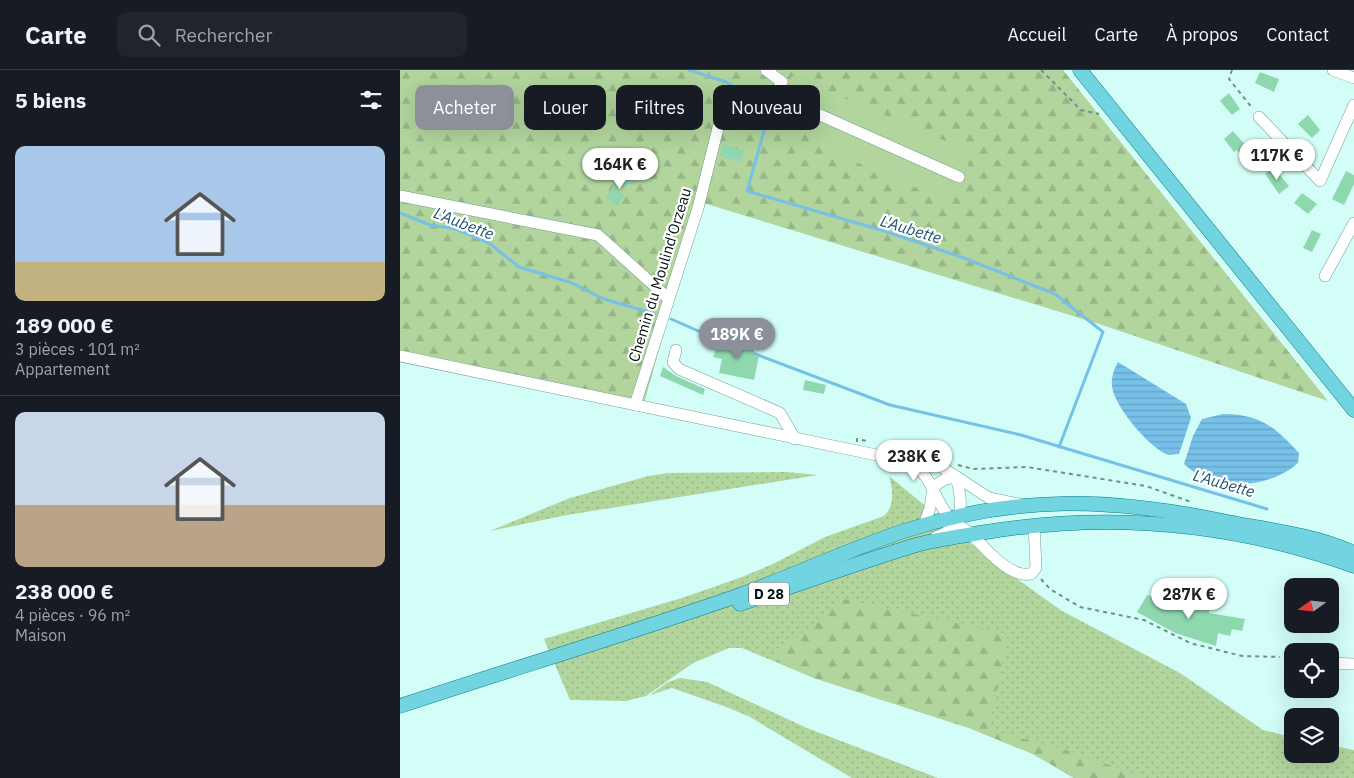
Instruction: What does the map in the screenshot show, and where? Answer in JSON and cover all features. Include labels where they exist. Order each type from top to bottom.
[{"type":"main road","points":[[1080,70],[1354,410]]},
{"type":"main road","name":"D 28","points":[[400,706],[737,596],[924,525],[1023,505],[1064,502],[1126,504],[1167,509],[1277,532],[1301,548],[1354,566]]},
{"type":"main road","name":"D 28","points":[[400,715],[917,545],[971,534],[1034,525],[1104,521],[1174,524],[1330,544],[1354,553]]},
{"type":"street","points":[[766,70],[782,82],[780,85]]},
{"type":"street","points":[[1333,70],[1354,78]]},
{"type":"street","points":[[1259,117],[1320,181],[1354,105]]},
{"type":"street","points":[[820,115],[959,177]]},
{"type":"street","name":"Chemin du Moulind'Orzeau","points":[[635,405],[698,208],[718,130]]},
{"type":"street","points":[[400,196],[598,235],[669,299]]},
{"type":"street","points":[[1324,276],[1354,224]]},
{"type":"street","points":[[676,350],[673,362],[679,369],[780,414],[795,439]]},
{"type":"street","points":[[400,356],[795,439],[910,462],[940,466],[992,500],[1023,505]]},
{"type":"street","points":[[910,462],[924,472],[955,519],[997,560],[1014,571],[1028,575],[1034,572],[1037,559],[1034,525]]},
{"type":"street","points":[[924,525],[934,487],[945,478],[956,477]]},
{"type":"street","points":[[917,545],[921,541],[949,531],[955,519],[961,497],[956,477]]},
{"type":"street","points":[[1339,663],[1354,664]]},
{"type":"path","points":[[1041,70],[1081,110],[1096,113]]},
{"type":"path","points":[[1232,70],[1229,79],[1259,117]]},
{"type":"path","points":[[855,450],[857,439],[867,441]]},
{"type":"path","points":[[956,464],[974,469],[1027,467],[1146,486],[1198,504]]},
{"type":"path","points":[[1034,572],[1050,589],[1080,607],[1144,620],[1190,644],[1217,651],[1242,656],[1284,658]]},
{"type":"green space","points":[[400,70],[1063,70],[1328,401],[1099,324],[700,202],[643,407],[400,353]]},
{"type":"green space","points":[[792,76],[813,85],[789,85]]},
{"type":"green space","points":[[820,88],[972,152],[958,198],[886,180],[805,130],[820,130]]},
{"type":"green space","points":[[786,472],[818,475],[567,515],[490,531],[570,498],[648,476],[668,473]]},
{"type":"green space","points":[[889,476],[996,564],[1062,611],[1180,673],[1263,730],[1284,735],[1284,763],[1339,763],[1339,747],[1354,750],[1354,778],[1074,778],[1033,754],[969,728],[814,678],[742,648],[729,648],[693,663],[646,696],[626,701],[570,700],[544,639],[685,597],[742,577],[775,563],[825,537],[884,516],[890,507],[891,486]]},
{"type":"green space","points":[[844,599],[1008,634],[990,725],[1001,733],[1060,748],[1148,778],[1074,778],[1033,754],[969,728],[814,678],[770,659]]},
{"type":"green space","points":[[680,678],[707,682],[807,728],[938,778],[852,778],[750,717],[729,708],[672,688],[650,695],[668,682]]},
{"type":"water","points":[[1118,362],[1186,404],[1191,418],[1179,454],[1164,453],[1149,442],[1121,408],[1113,391],[1112,384],[1113,372]]},
{"type":"water","points":[[1223,414],[1247,416],[1257,419],[1274,429],[1299,453],[1298,463],[1286,472],[1272,478],[1241,484],[1210,480],[1196,473],[1184,464],[1193,436],[1202,419]]},
{"type":"building","points":[[1260,72],[1279,79],[1274,92],[1255,83]]},
{"type":"building","points":[[1229,93],[1240,109],[1232,115],[1220,101]]},
{"type":"building","points":[[1308,115],[1320,130],[1312,138],[1298,124]]},
{"type":"building","points":[[1233,131],[1247,147],[1239,153],[1237,150],[1234,152],[1224,139]]},
{"type":"building","points":[[723,144],[744,151],[741,162],[720,156]]},
{"type":"building","points":[[1273,167],[1289,186],[1279,194],[1265,174]]},
{"type":"building","points":[[1346,171],[1354,175],[1354,184],[1344,205],[1332,199]]},
{"type":"building","points":[[632,175],[635,183],[614,189],[624,195],[618,206],[606,198],[618,179]]},
{"type":"building","points":[[1302,193],[1317,204],[1308,214],[1294,203]]},
{"type":"building","points":[[1312,230],[1321,234],[1312,252],[1303,248]]},
{"type":"building","points":[[726,339],[748,344],[750,349],[754,350],[753,355],[759,356],[754,380],[719,373],[722,359],[713,357],[717,347],[724,350]]},
{"type":"building","points":[[663,367],[676,376],[705,389],[703,395],[660,376]]},
{"type":"building","points":[[805,380],[826,385],[824,394],[803,390]]},
{"type":"building","points":[[1147,595],[1186,606],[1209,610],[1209,613],[1245,619],[1242,631],[1232,629],[1230,636],[1218,633],[1216,646],[1175,633],[1137,612]]},
{"type":"waterway","name":"L'Aubette","points":[[689,70],[731,85]]},
{"type":"waterway","name":"L'Aubette","points":[[764,130],[747,191],[881,230],[964,258],[1055,294],[1103,332],[1059,447]]},
{"type":"waterway","name":"L'Aubette","points":[[400,213],[430,225],[456,229],[489,243],[519,267],[572,283],[604,299],[655,314]]},
{"type":"waterway","name":"L'Aubette","points":[[671,319],[728,344]]},
{"type":"waterway","name":"L'Aubette","points":[[750,352],[890,405],[1021,435],[1267,509]]}]
